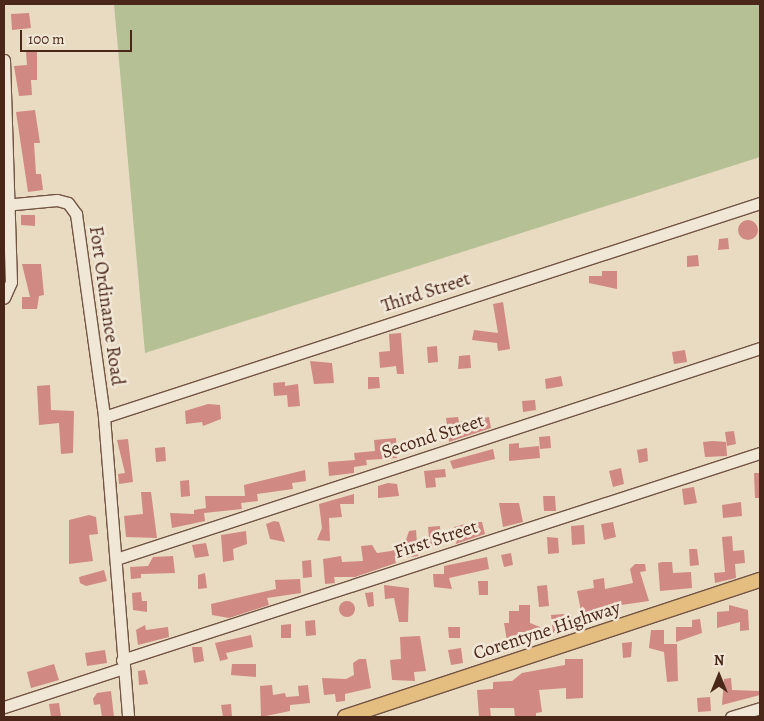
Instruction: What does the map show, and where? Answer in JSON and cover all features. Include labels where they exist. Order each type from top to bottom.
[{"type":"main road","name":"Corentyne Highway","points":[[345,717],[760,580]]},
{"type":"street","points":[[4,60],[4,130],[10,282],[4,298]]},
{"type":"street","name":"Fort Ordinance Road","points":[[7,204],[57,200],[68,203],[76,214],[104,417],[128,717]]},
{"type":"street","name":"Third Street","points":[[104,417],[760,202]]},
{"type":"street","name":"Second Street","points":[[116,559],[760,348]]},
{"type":"street","name":"First Street","points":[[4,707],[123,664],[760,453]]},
{"type":"street","points":[[731,717],[760,708]]},
{"type":"green space","points":[[114,4],[760,4],[760,157],[145,353]]},
{"type":"building","points":[[29,13],[31,28],[12,30],[11,14]]},
{"type":"building","points":[[26,52],[37,52],[37,80],[31,80],[32,95],[19,96],[14,66],[27,65]]},
{"type":"building","points":[[35,110],[40,143],[34,143],[36,174],[41,174],[43,190],[28,192],[16,112]]},
{"type":"building","points":[[21,215],[35,215],[35,226],[21,225]]},
{"type":"building","points":[[744,220],[752,220],[758,226],[758,234],[752,240],[744,240],[738,234],[738,226]]},
{"type":"building","points":[[728,238],[729,249],[718,250],[719,239]]},
{"type":"building","points":[[698,255],[699,266],[687,267],[687,256]]},
{"type":"building","points":[[22,264],[41,264],[44,295],[39,296],[37,309],[22,309],[22,297],[30,297]]},
{"type":"building","points":[[602,271],[617,271],[617,289],[589,283],[589,276],[602,276]]},
{"type":"building","points":[[503,302],[510,349],[498,351],[497,343],[472,340],[474,330],[498,333],[493,304]]},
{"type":"building","points":[[401,333],[404,374],[397,374],[396,366],[380,368],[379,352],[390,351],[389,334]]},
{"type":"building","points":[[437,346],[438,362],[428,363],[427,347]]},
{"type":"building","points":[[685,350],[687,362],[674,364],[672,352]]},
{"type":"building","points":[[470,355],[471,368],[458,369],[459,356]]},
{"type":"building","points":[[310,361],[332,363],[334,383],[314,384]]},
{"type":"building","points":[[561,376],[563,386],[546,389],[545,379]]},
{"type":"building","points":[[368,377],[379,377],[380,388],[368,389]]},
{"type":"building","points":[[285,382],[285,386],[298,384],[300,406],[288,407],[287,395],[274,396],[273,383]]},
{"type":"building","points":[[50,385],[51,410],[74,411],[73,453],[61,454],[59,423],[39,425],[37,386]]},
{"type":"building","points":[[535,400],[536,410],[523,412],[522,401]]},
{"type":"building","points":[[208,404],[220,405],[221,419],[203,426],[202,422],[186,424],[185,411]]},
{"type":"building","points":[[458,417],[459,422],[489,417],[491,428],[449,442],[446,418]]},
{"type":"building","points":[[734,431],[736,444],[727,446],[725,432]]},
{"type":"building","points":[[550,436],[551,448],[540,449],[539,437]]},
{"type":"building","points":[[396,438],[397,458],[366,460],[367,465],[354,467],[354,473],[329,476],[328,462],[355,460],[354,453],[375,451],[374,440]]},
{"type":"building","points":[[128,439],[133,482],[119,484],[118,474],[125,473],[117,440]]},
{"type":"building","points":[[703,442],[726,442],[727,456],[705,457]]},
{"type":"building","points":[[519,443],[519,448],[539,446],[540,458],[509,461],[509,444]]},
{"type":"building","points":[[165,447],[166,461],[156,462],[155,448]]},
{"type":"building","points":[[647,448],[648,461],[639,463],[637,450]]},
{"type":"building","points":[[493,449],[495,459],[453,469],[450,461]]},
{"type":"building","points":[[621,468],[624,484],[613,487],[609,471]]},
{"type":"building","points":[[445,469],[446,477],[435,478],[436,487],[426,488],[424,471]]},
{"type":"building","points":[[305,470],[306,481],[292,483],[293,489],[257,494],[258,501],[241,503],[242,509],[204,513],[205,521],[172,528],[170,513],[194,514],[194,510],[206,508],[205,496],[245,496],[244,485]]},
{"type":"building","points":[[754,473],[760,473],[760,498],[755,498]]},
{"type":"building","points":[[189,480],[190,496],[181,497],[180,481]]},
{"type":"building","points":[[388,483],[397,484],[399,496],[378,498],[378,486]]},
{"type":"building","points":[[694,487],[697,503],[684,505],[682,489]]},
{"type":"building","points":[[141,492],[151,492],[157,538],[126,537],[124,516],[143,514]]},
{"type":"building","points":[[354,494],[354,504],[340,504],[342,517],[329,518],[330,541],[317,540],[322,528],[319,504]]},
{"type":"building","points":[[543,496],[555,496],[556,511],[544,511]]},
{"type":"building","points":[[741,502],[742,516],[723,518],[722,505]]},
{"type":"building","points":[[499,503],[519,503],[523,522],[503,527]]},
{"type":"building","points":[[89,515],[96,517],[98,534],[89,535],[93,561],[69,564],[69,520]]},
{"type":"building","points":[[274,521],[279,522],[285,542],[270,539],[266,524]]},
{"type":"building","points":[[473,522],[482,522],[485,534],[456,544],[454,527]]},
{"type":"building","points":[[613,522],[616,537],[604,540],[601,524]]},
{"type":"building","points":[[584,525],[585,544],[572,545],[571,526]]},
{"type":"building","points":[[440,526],[441,546],[430,547],[428,527]]},
{"type":"building","points":[[416,530],[418,556],[396,559],[396,563],[355,577],[334,577],[335,583],[325,584],[323,559],[341,556],[342,562],[363,561],[361,546],[372,545],[377,553],[391,551],[404,546],[409,531]]},
{"type":"building","points":[[246,531],[247,544],[233,549],[234,560],[223,562],[221,535]]},
{"type":"building","points":[[732,536],[733,551],[744,550],[745,563],[735,564],[736,578],[715,583],[714,573],[725,572],[722,537]]},
{"type":"building","points":[[547,537],[558,538],[559,553],[548,554]]},
{"type":"building","points":[[206,543],[209,556],[195,558],[192,545]]},
{"type":"building","points":[[689,549],[697,549],[699,565],[690,566]]},
{"type":"building","points":[[511,553],[513,565],[504,567],[501,555]]},
{"type":"building","points":[[173,556],[175,573],[141,574],[141,578],[131,579],[130,567],[148,566],[153,557]]},
{"type":"building","points":[[487,557],[489,569],[449,578],[452,589],[434,587],[433,574],[444,574],[444,566]]},
{"type":"building","points":[[311,560],[312,577],[303,578],[302,561]]},
{"type":"building","points":[[672,562],[673,573],[691,572],[692,588],[660,591],[658,563]]},
{"type":"building","points":[[635,564],[645,564],[646,571],[640,572],[649,601],[593,609],[595,618],[583,621],[577,591],[594,588],[593,580],[604,578],[605,589],[633,583],[630,569]]},
{"type":"building","points":[[104,570],[107,581],[86,586],[80,583],[79,577]]},
{"type":"building","points":[[205,573],[207,588],[198,589],[198,575]]},
{"type":"building","points":[[300,579],[301,593],[267,598],[269,605],[229,618],[212,615],[211,604],[276,589],[275,580]]},
{"type":"building","points":[[478,581],[488,581],[488,595],[479,595]]},
{"type":"building","points":[[384,585],[409,588],[408,622],[399,622],[394,598],[385,599]]},
{"type":"building","points":[[547,585],[549,606],[539,607],[537,586]]},
{"type":"building","points":[[141,592],[142,601],[147,601],[147,612],[133,610],[132,593]]},
{"type":"building","points":[[373,592],[374,606],[368,607],[365,593]]},
{"type":"building","points":[[344,601],[350,601],[355,606],[353,615],[344,617],[339,612],[339,606]]},
{"type":"building","points":[[519,605],[530,605],[530,623],[540,627],[541,636],[507,641],[504,623],[509,623],[509,611],[519,611]]},
{"type":"building","points":[[729,605],[748,610],[749,630],[740,631],[740,622],[717,628],[717,612],[729,611]]},
{"type":"building","points":[[564,614],[564,618],[575,617],[575,625],[553,633],[551,615]]},
{"type":"building","points":[[700,619],[702,633],[676,642],[676,627],[692,627],[692,620]]},
{"type":"building","points":[[315,620],[316,635],[306,636],[305,621]]},
{"type":"building","points":[[291,624],[291,638],[281,638],[281,625]]},
{"type":"building","points":[[145,625],[146,630],[168,627],[169,637],[138,645],[136,630]]},
{"type":"building","points":[[448,627],[460,627],[460,638],[449,638]]},
{"type":"building","points":[[651,630],[664,630],[664,644],[677,644],[678,681],[667,682],[664,652],[649,648]]},
{"type":"building","points":[[251,635],[253,647],[226,653],[228,659],[220,661],[215,643]]},
{"type":"building","points":[[420,636],[426,671],[414,672],[415,681],[392,680],[390,660],[401,659],[400,637]]},
{"type":"building","points":[[632,642],[631,657],[623,658],[622,643]]},
{"type":"building","points":[[192,647],[202,647],[204,661],[194,663]]},
{"type":"building","points":[[461,648],[463,663],[451,665],[448,650]]},
{"type":"building","points":[[105,650],[107,663],[87,666],[85,653]]},
{"type":"building","points":[[359,659],[366,659],[371,688],[345,694],[345,701],[336,702],[335,694],[324,695],[322,678],[346,679],[354,675],[353,663]]},
{"type":"building","points":[[565,659],[583,659],[583,698],[566,699],[566,688],[539,690],[542,712],[536,713],[536,717],[515,717],[514,708],[490,708],[491,717],[479,717],[477,690],[493,689],[493,682],[512,681],[522,673],[565,665]]},
{"type":"building","points":[[54,664],[59,680],[31,688],[27,672]]},
{"type":"building","points":[[232,664],[256,664],[256,677],[231,675]]},
{"type":"building","points":[[145,670],[148,684],[139,685],[138,671]]},
{"type":"building","points":[[731,678],[732,690],[760,691],[760,695],[722,705],[724,679]]},
{"type":"building","points":[[272,685],[273,695],[285,693],[286,697],[299,696],[298,686],[308,685],[310,703],[290,705],[290,711],[261,717],[260,686]]},
{"type":"building","points":[[111,691],[114,717],[102,717],[100,704],[94,705],[93,699],[97,693]]},
{"type":"building","points":[[710,697],[711,711],[698,712],[697,698]]},
{"type":"building","points":[[59,703],[61,717],[51,717],[49,704]]},
{"type":"building","points":[[231,704],[232,717],[223,717],[221,705]]}]
